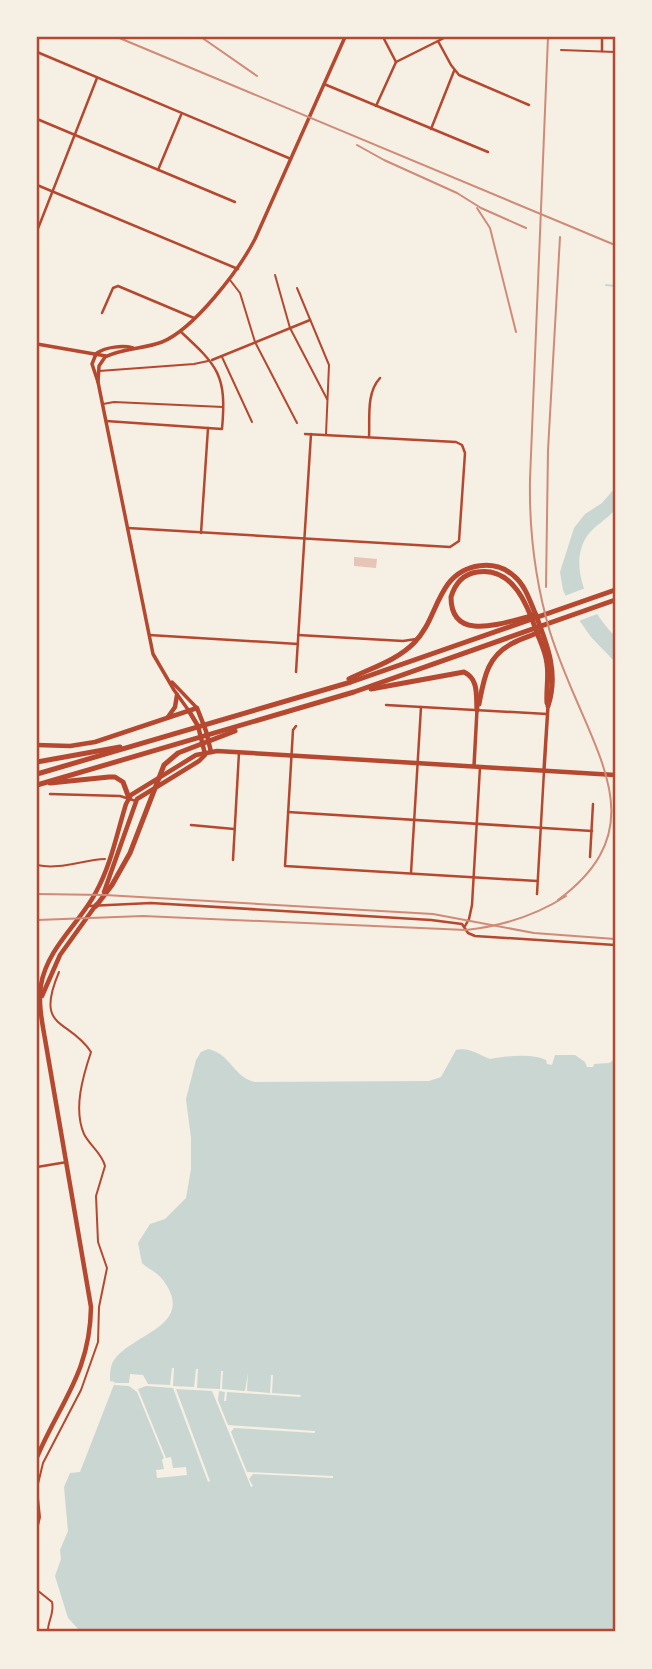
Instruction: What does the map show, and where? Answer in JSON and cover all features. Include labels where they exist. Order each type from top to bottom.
[{"type":"highway","points":[[334,687],[399,656],[419,638],[432,618],[446,587],[456,575],[477,566],[492,566],[506,570],[517,579],[526,593],[552,661],[548,706]]},
{"type":"highway","points":[[548,706],[546,660],[530,613],[512,584],[498,574],[483,571],[468,575],[454,587],[452,607],[458,618],[466,624],[483,627],[517,621],[560,610],[615,590]]},
{"type":"highway","points":[[38,785],[354,692],[522,636],[615,600]]},
{"type":"highway","points":[[37,774],[334,687],[517,621]]},
{"type":"highway","points":[[477,710],[484,675],[491,660],[522,636]]},
{"type":"highway","points":[[354,692],[464,672],[472,676],[475,682],[477,710]]},
{"type":"highway","points":[[96,906],[112,885],[130,853],[157,779],[166,762],[178,753],[245,725]]},
{"type":"highway","points":[[37,762],[135,745]]},
{"type":"highway","points":[[38,785],[113,777],[123,782],[129,798]]},
{"type":"main road","points":[[168,718],[175,707],[177,695]]},
{"type":"main road","points":[[37,745],[89,744],[198,709],[208,753]]},
{"type":"main road","points":[[190,712],[207,746]]},
{"type":"main road","points":[[37,1457],[81,1370],[89,1338],[89,1288],[39,996],[49,961],[101,883],[129,798],[196,755],[208,753],[239,752],[615,775]]},
{"type":"main road","points":[[39,996],[61,955],[96,906],[108,884],[136,801],[208,753]]},
{"type":"street","points":[[37,344],[105,357],[161,342],[180,331],[194,318],[238,269],[255,239],[345,37]]},
{"type":"street","points":[[383,37],[396,62]]},
{"type":"street","points":[[376,106],[396,62],[446,37]]},
{"type":"street","points":[[601,51],[602,37]]},
{"type":"street","points":[[438,41],[454,71],[529,105]]},
{"type":"street","points":[[37,52],[291,159]]},
{"type":"street","points":[[431,129],[454,71]]},
{"type":"street","points":[[37,231],[97,78]]},
{"type":"street","points":[[324,84],[488,152]]},
{"type":"street","points":[[158,170],[182,113]]},
{"type":"street","points":[[37,119],[235,202]]},
{"type":"street","points":[[37,186],[238,269]]},
{"type":"street","points":[[102,313],[115,286],[194,318]]},
{"type":"street","points":[[212,360],[310,320]]},
{"type":"street","points":[[106,421],[222,429],[224,407],[221,380],[212,360],[180,331]]},
{"type":"street","points":[[135,349],[128,346],[106,349],[96,354],[92,364],[156,662],[190,712]]},
{"type":"street","points":[[98,382],[98,372],[105,357]]},
{"type":"street","points":[[369,437],[372,389],[380,378]]},
{"type":"street","points":[[201,533],[208,428]]},
{"type":"street","points":[[127,528],[450,547],[456,544],[460,538],[465,453],[462,445],[456,442],[305,434]]},
{"type":"street","points":[[296,672],[311,434]]},
{"type":"street","points":[[149,635],[298,644]]},
{"type":"street","points":[[298,635],[403,641],[419,638]]},
{"type":"street","points":[[169,680],[198,709]]},
{"type":"street","points":[[386,705],[547,715]]},
{"type":"street","points":[[537,894],[548,706]]},
{"type":"street","points":[[411,873],[421,707]]},
{"type":"street","points":[[474,766],[477,710]]},
{"type":"street","points":[[296,726],[293,730],[291,755],[285,866],[537,881]]},
{"type":"street","points":[[233,860],[239,752]]},
{"type":"street","points":[[465,926],[472,905],[481,767]]},
{"type":"street","points":[[50,794],[129,798],[136,801]]},
{"type":"street","points":[[590,857],[593,804]]},
{"type":"street","points":[[288,812],[592,831]]},
{"type":"street","points":[[191,825],[234,829]]},
{"type":"street","points":[[88,906],[150,903],[431,920],[465,926]]},
{"type":"street","points":[[465,926],[468,933],[475,936],[615,945]]},
{"type":"street","points":[[37,1167],[66,1162]]},
{"type":"lane","points":[[561,50],[615,52]]},
{"type":"lane","points":[[275,275],[290,328],[328,400]]},
{"type":"lane","points":[[229,279],[240,293],[255,342],[296,423]]},
{"type":"lane","points":[[297,288],[329,366],[326,435]]},
{"type":"lane","points":[[221,356],[252,422]]},
{"type":"lane","points":[[98,372],[194,365],[212,360]]},
{"type":"lane","points":[[102,405],[114,402],[224,407]]},
{"type":"path","points":[[37,865],[55,868],[78,862],[110,859]]},
{"type":"path","points":[[61,966],[52,993],[52,1013],[62,1028],[79,1038],[91,1052],[83,1074],[81,1112],[85,1135],[100,1154],[105,1166],[96,1190],[97,1230]]},
{"type":"path","points":[[37,1590],[50,1598],[53,1606],[48,1632]]},
{"type":"shaded area","points":[[615,488],[615,510],[587,536],[579,562],[584,589],[590,603],[615,636],[615,662],[591,637],[572,610],[563,590],[560,572],[574,528],[585,514],[602,503]]},
{"type":"shaded area","points":[[208,1049],[222,1055],[242,1076],[255,1082],[429,1081],[441,1077],[456,1050],[461,1049],[490,1059],[533,1056],[552,1065],[555,1055],[575,1055],[585,1062],[587,1067],[609,1063],[615,1059],[615,1632],[81,1632],[68,1618],[55,1576],[61,1559],[60,1550],[68,1531],[64,1487],[70,1473],[80,1472],[115,1382],[110,1381],[114,1360],[158,1327],[172,1308],[171,1296],[163,1280],[142,1263],[138,1243],[150,1224],[165,1219],[186,1198],[191,1169],[191,1138],[186,1099],[196,1060],[201,1052]]},
{"type":"pier","points":[[588,587],[600,613],[576,622],[562,597]]},
{"type":"pier","points":[[172,1368],[173,1386],[194,1387],[198,1369],[197,1388],[220,1389],[223,1371],[222,1389],[245,1391],[248,1373],[247,1391],[270,1393],[273,1375],[272,1393],[301,1395],[300,1397],[227,1392],[224,1401],[225,1392],[219,1391],[218,1400],[228,1425],[315,1433],[234,1428],[231,1432],[247,1472],[333,1478],[253,1474],[249,1479],[253,1486],[251,1487],[212,1391],[176,1389],[210,1481],[208,1482],[173,1388],[146,1386],[138,1389],[166,1458],[171,1457],[173,1468],[186,1467],[187,1475],[157,1478],[156,1470],[164,1469],[164,1458],[137,1392],[129,1386],[114,1385],[129,1383],[130,1374],[143,1375],[148,1384],[170,1385]]},
{"type":"building","points":[[354,557],[377,559],[376,568],[354,566]]},
{"type":"waterway","points":[[606,285],[615,286]]},
{"type":"tram line","points":[[37,894],[105,895],[433,914],[534,933],[615,939]]},
{"type":"railway","points":[[117,37],[615,245]]},
{"type":"railway","points":[[201,37],[257,76]]},
{"type":"railway","points":[[548,37],[530,479],[532,537],[540,594],[550,632],[599,753],[611,804],[610,829],[601,853],[585,876],[558,900]]},
{"type":"railway","points":[[357,145],[526,228]]},
{"type":"railway","points":[[477,208],[490,228],[516,332]]},
{"type":"railway","points":[[546,587],[548,450],[560,237]]},
{"type":"railway","points":[[37,920],[143,916],[466,930],[518,919],[566,896]]}]
